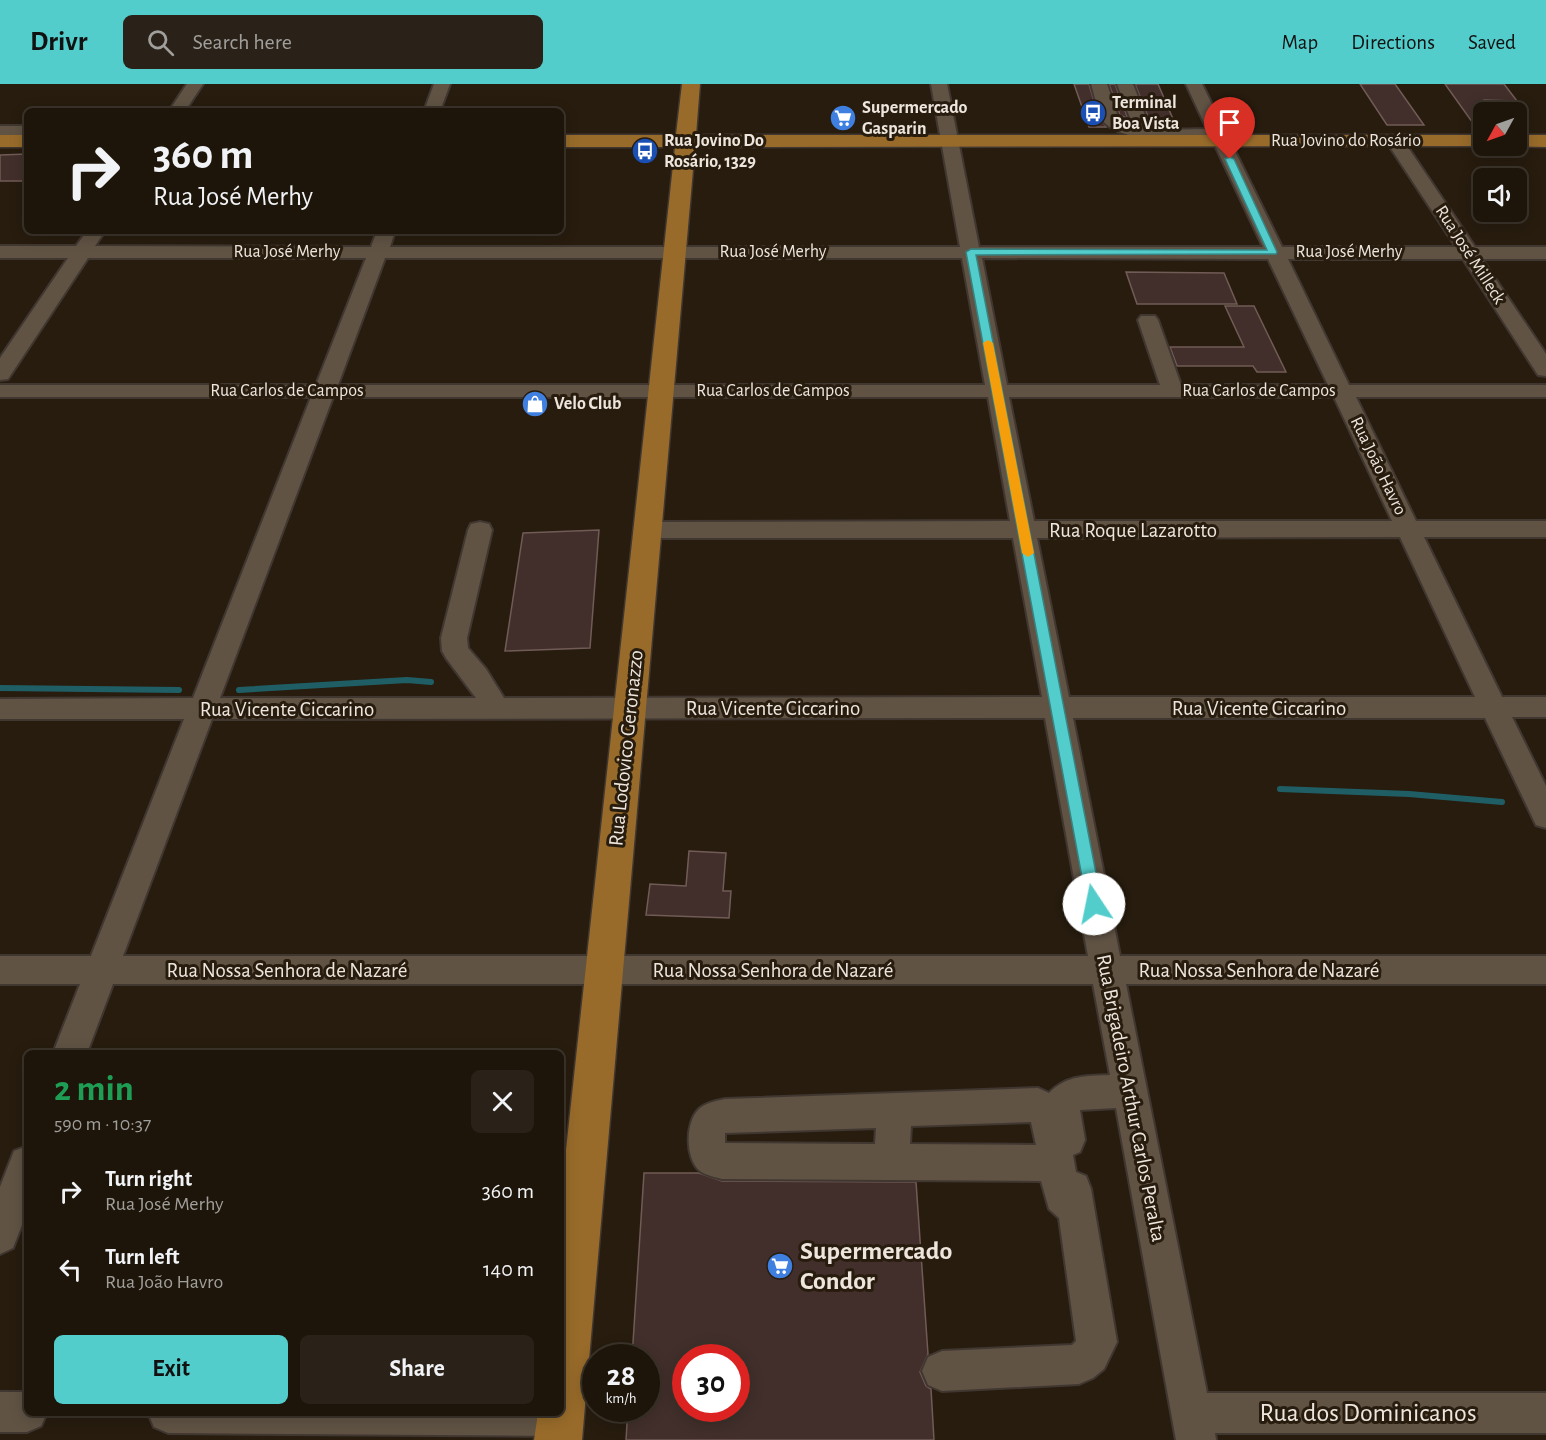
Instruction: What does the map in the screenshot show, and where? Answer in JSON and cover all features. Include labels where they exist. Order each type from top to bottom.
[{"type":"main road","name":"Rua Lodovico Geronazzo","points":[[564,1379],[691,84]]},
{"type":"main road","name":"Rua Jovino do Rosário","points":[[564,141],[950,141],[1217,132],[1395,141],[1473,141]]},
{"type":"main road","points":[[0,141],[24,141]]},
{"type":"main road","points":[[1527,141],[1546,141]]},
{"type":"street","points":[[179,108],[195,84]]},
{"type":"street","points":[[433,108],[442,84]]},
{"type":"street","name":"Rua Brigadeiro Arthur Carlos Peralta","points":[[939,84],[1193,1426]]},
{"type":"street","points":[[1099,84],[1111,120],[1124,128],[1157,134],[1217,132]]},
{"type":"street","points":[[1125,84],[1141,126],[1157,134]]},
{"type":"street","name":"Rua João Havro","points":[[1187,85],[1217,132],[1546,816]]},
{"type":"street","points":[[1187,110],[1217,132]]},
{"type":"street","points":[[0,131],[24,131]]},
{"type":"street","name":"Rua José Milleck","points":[[1395,141],[1546,370]]},
{"type":"street","points":[[0,374],[94,234]]},
{"type":"street","points":[[71,1050],[382,241]]},
{"type":"street","name":"Rua José Merhy","points":[[0,252],[82,252],[382,241],[674,252],[1546,253]]},
{"type":"street","points":[[1148,320],[1173,391]]},
{"type":"street","name":"Rua Carlos de Campos","points":[[0,391],[1546,391]]},
{"type":"street","name":"Rua Roque Lazarotto","points":[[647,530],[1546,529]]},
{"type":"street","points":[[480,530],[454,638],[455,651],[476,676],[496,708]]},
{"type":"street","name":"Rua Vicente Ciccarino","points":[[0,709],[1546,707]]},
{"type":"street","name":"Rua Nossa Senhora de Nazaré","points":[[0,970],[1546,970]]},
{"type":"street","points":[[942,1371],[1079,1364],[1090,1355],[1097,1342],[1075,1208],[1062,1104],[1074,1093],[1130,1091]]},
{"type":"street","points":[[1056,1163],[713,1159],[707,1152],[708,1125],[713,1119],[725,1116],[1038,1105],[1048,1114],[1062,1196],[1075,1208]]},
{"type":"street","points":[[892,1162],[894,1110]]},
{"type":"street","points":[[0,1235],[24,1172]]},
{"type":"street","points":[[0,1412],[24,1412]]},
{"type":"street","name":"Rua dos Dominicanos","points":[[1193,1426],[1546,1413]]},
{"type":"street","points":[[336,1416],[560,1420]]},
{"type":"building","name":"Terminal Boa Vista","points":[[1074,84],[1089,84],[1097,112],[1106,127],[1089,127]]},
{"type":"building","name":"Terminal Boa Vista","points":[[1109,84],[1115,84],[1128,119],[1120,115]]},
{"type":"building","name":"Terminal Boa Vista","points":[[1135,84],[1158,84],[1173,119],[1149,119]]},
{"type":"building","points":[[1360,84],[1395,84],[1424,125],[1387,125]]},
{"type":"building","points":[[1445,84],[1504,84],[1517,101],[1473,102],[1473,123]]},
{"type":"building","points":[[24,154],[24,181],[0,181],[0,155]]},
{"type":"building","points":[[1126,272],[1224,273],[1237,304],[1137,304]]},
{"type":"building","points":[[1225,306],[1254,306],[1286,372],[1257,372],[1253,366],[1177,366],[1170,347],[1244,347]]},
{"type":"building","points":[[599,530],[590,648],[505,651],[523,533]]},
{"type":"building","points":[[689,851],[726,853],[723,891],[731,891],[729,918],[646,915],[650,884],[686,886]]},
{"type":"building","name":"Supermercado Condor","points":[[644,1173],[699,1173],[722,1181],[916,1182],[928,1354],[920,1372],[926,1386],[931,1389],[934,1440],[626,1440],[627,1422],[660,1422],[660,1344],[633,1344]]},
{"type":"waterway","points":[[239,690],[407,680],[431,682]]},
{"type":"waterway","points":[[0,688],[179,690]]},
{"type":"waterway","points":[[1280,789],[1409,794],[1502,802]]},
{"type":"slow traffic","points":[[988,343],[1028,553]]},
{"type":"place","name":"Terminal Boa Vista","points":[[1093,113]]},
{"type":"place","name":"Supermercado Gasparin","points":[[843,118]]},
{"type":"place","name":"Rua Jovino Do Rosário, 1329","points":[[645,151]]},
{"type":"place","name":"Velo Club","points":[[535,404]]},
{"type":"place","name":"Supermercado Condor","points":[[780,1266]]},
{"type":"route","points":[[1094,904],[971,252],[1273,252],[1230,159]]}]
